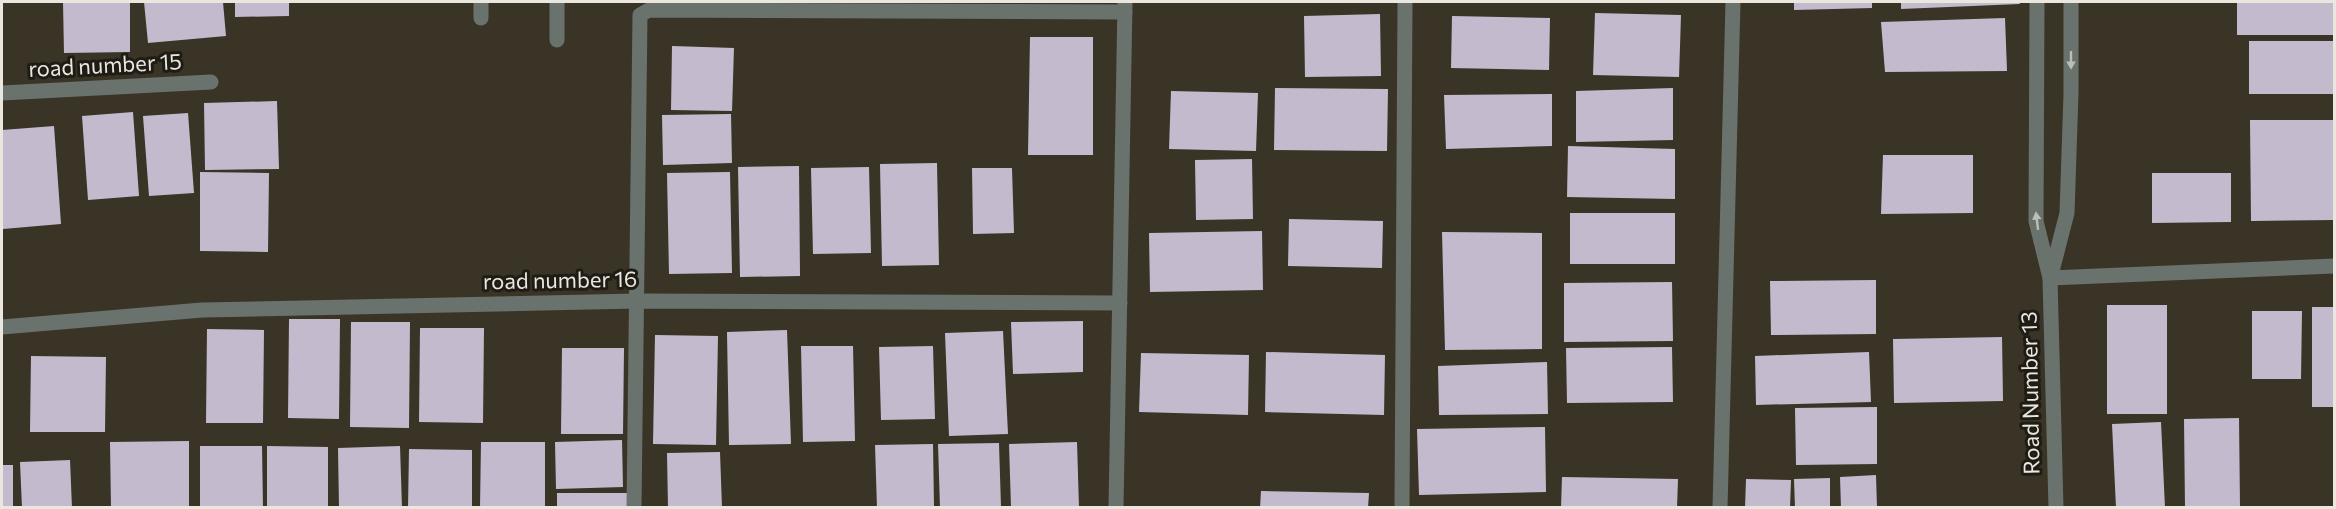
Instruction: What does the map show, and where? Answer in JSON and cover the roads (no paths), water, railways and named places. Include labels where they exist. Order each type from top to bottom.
[{"type":"street","points":[[481,2],[481,18]]},
{"type":"street","points":[[557,2],[557,40]]},
{"type":"street","points":[[1402,507],[1404,2]]},
{"type":"street","points":[[1720,507],[1733,2]]},
{"type":"street","points":[[2037,2],[2036,221],[2050,278]]},
{"type":"street","points":[[2050,278],[2067,213],[2071,2]]},
{"type":"street","points":[[634,507],[638,28],[643,6],[1125,7],[1116,507]]},
{"type":"street","name":"road number 15","points":[[2,93],[211,82]]},
{"type":"street","points":[[2050,278],[2334,266]]},
{"type":"street","name":"Road Number 13","points":[[2050,278],[2056,507]]},
{"type":"street","name":"road number 16","points":[[2,327],[202,310],[637,301],[1120,303]]}]
